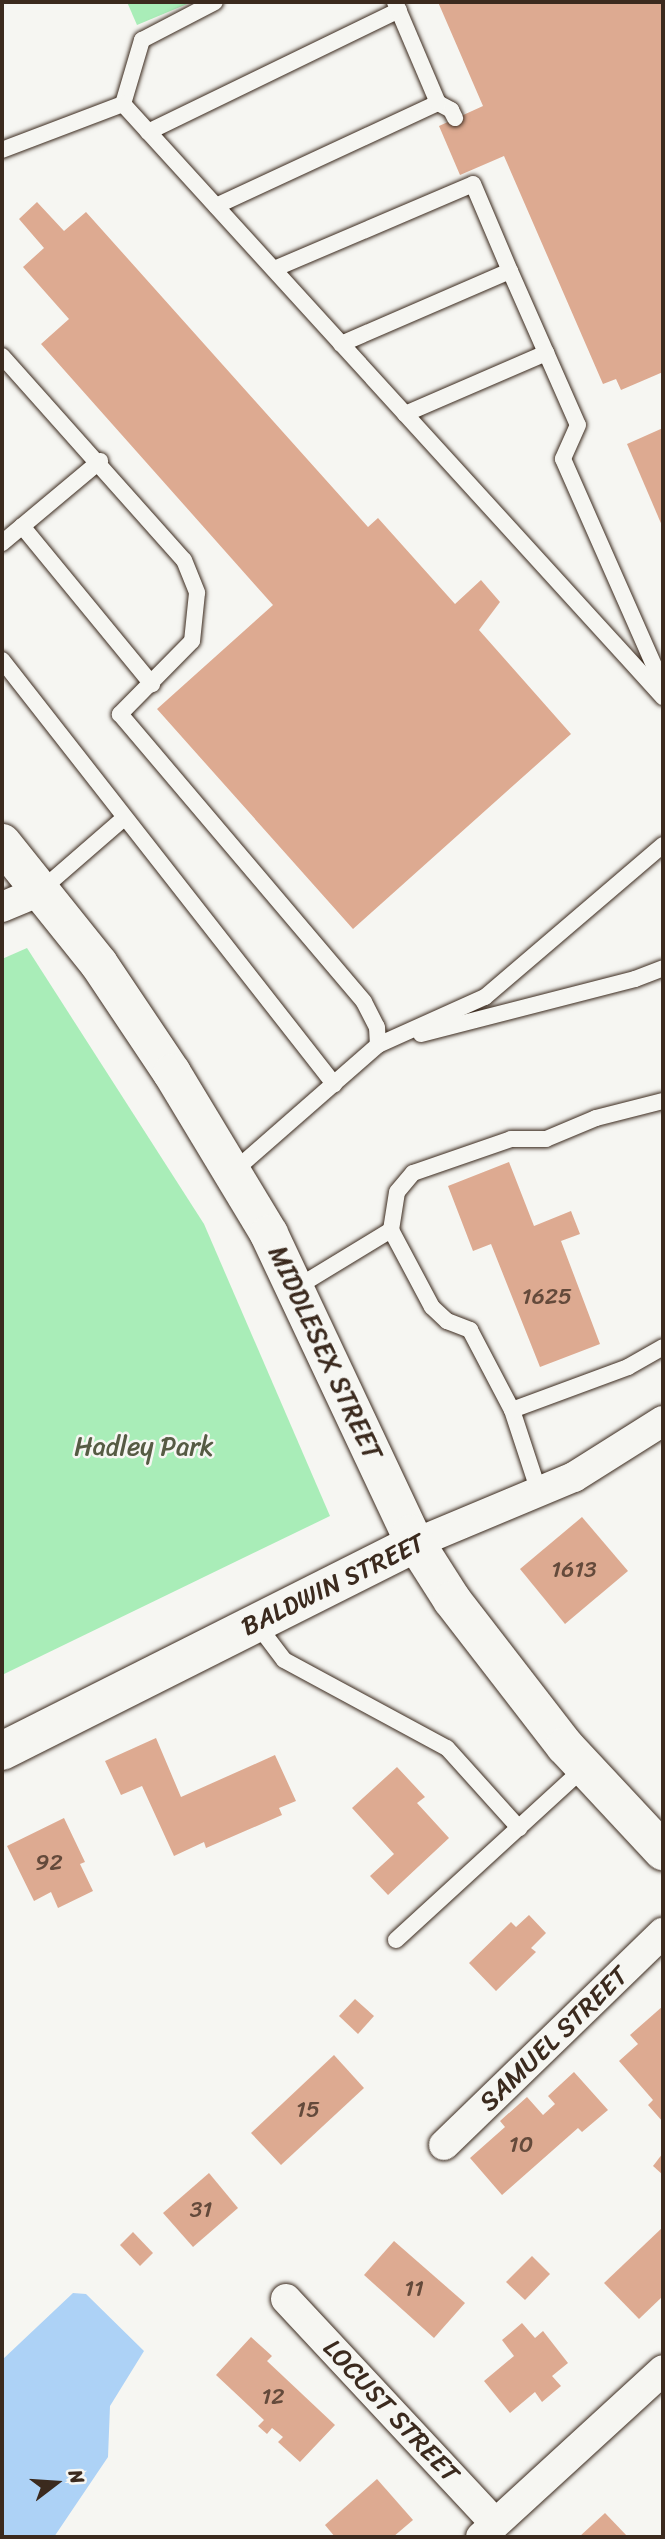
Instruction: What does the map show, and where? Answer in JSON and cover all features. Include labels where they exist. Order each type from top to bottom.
[{"type":"main road","name":"MIDDLESEX STREET","points":[[2,843],[99,964],[232,1173],[295,1289],[416,1543],[476,1632],[585,1767],[663,1851]]},
{"type":"main road","name":"BALDWIN STREET","points":[[2,1751],[416,1543]]},
{"type":"street","points":[[2,907],[40,891]]},
{"type":"street","name":"BALDWIN STREET","points":[[416,1543],[538,1489],[574,1477],[663,1421]]},
{"type":"street","name":"SAMUEL STREET","points":[[444,2146],[663,1933]]},
{"type":"street","name":"LOCUST STREET","points":[[286,2299],[488,2530]]},
{"type":"street","points":[[488,2530],[663,2370]]},
{"type":"lane","points":[[123,104],[142,40],[215,2]]},
{"type":"lane","points":[[148,132],[397,6],[438,103],[451,110],[455,118]]},
{"type":"lane","points":[[216,206],[438,103]]},
{"type":"lane","points":[[123,104],[663,696]]},
{"type":"lane","points":[[2,150],[123,104]]},
{"type":"lane","points":[[274,269],[473,184],[479,177],[477,167]]},
{"type":"lane","points":[[473,184],[578,425],[563,459],[663,686]]},
{"type":"lane","points":[[341,344],[510,271]]},
{"type":"lane","points":[[405,414],[546,353]]},
{"type":"lane","points":[[2,356],[100,461],[184,560],[197,593],[192,641],[120,714],[364,1002],[377,1027],[378,1045]]},
{"type":"lane","points":[[2,543],[100,461]]},
{"type":"lane","points":[[22,526],[152,684]]},
{"type":"lane","points":[[2,660],[334,1084]]},
{"type":"lane","points":[[40,891],[124,818]]},
{"type":"lane","points":[[232,1173],[378,1045],[485,997],[663,845]]},
{"type":"lane","points":[[378,1045],[635,979],[663,968]]},
{"type":"lane","points":[[538,1489],[512,1410],[470,1330],[447,1321],[432,1307],[391,1230],[397,1192],[413,1173],[511,1139],[546,1139],[596,1118],[663,1101]]},
{"type":"lane","points":[[295,1289],[391,1230]]},
{"type":"lane","points":[[512,1410],[628,1367],[663,1346]]},
{"type":"lane","points":[[256,1623],[284,1660],[447,1748],[519,1828]]},
{"type":"lane","points":[[397,1940],[585,1767]]},
{"type":"green space","points":[[127,2],[192,2],[137,25]]},
{"type":"green space","name":"Hadley Park","points":[[27,948],[204,1224],[330,1516],[2,1675],[2,959]]},
{"type":"water","points":[[73,2293],[86,2294],[144,2351],[110,2406],[108,2457],[54,2537],[2,2537],[2,2360]]},
{"type":"building","points":[[438,2],[663,2],[663,372],[621,390],[616,379],[603,384],[504,156],[460,175],[439,126],[483,106]]},
{"type":"building","points":[[37,202],[64,231],[86,212],[368,527],[378,518],[455,604],[481,580],[500,602],[479,630],[571,734],[353,929],[157,709],[273,605],[41,344],[69,319],[23,267],[44,248],[19,219]]},
{"type":"building","points":[[663,428],[663,528],[627,444]]},
{"type":"building","points":[[509,1162],[534,1226],[571,1211],[580,1234],[561,1241],[600,1344],[540,1367],[491,1244],[473,1251],[448,1186]]},
{"type":"building","points":[[582,1517],[628,1571],[565,1624],[520,1569]]},
{"type":"building","points":[[156,1738],[181,1797],[275,1755],[296,1801],[279,1808],[282,1815],[206,1848],[204,1842],[174,1856],[142,1786],[121,1795],[105,1761]]},
{"type":"building","points":[[397,1767],[425,1797],[417,1803],[449,1838],[388,1895],[370,1876],[394,1854],[352,1808]]},
{"type":"building","points":[[64,1818],[85,1862],[80,1864],[93,1891],[58,1908],[51,1892],[34,1901],[7,1846]]},
{"type":"building","points":[[529,1915],[546,1933],[531,1948],[536,1952],[496,1991],[469,1963],[511,1922],[516,1927]]},
{"type":"building","points":[[355,1999],[374,2016],[358,2034],[339,2016]]},
{"type":"building","points":[[663,2006],[663,2122],[648,2105],[653,2100],[619,2061],[638,2044],[630,2035]]},
{"type":"building","points":[[334,2055],[364,2088],[281,2165],[251,2133]]},
{"type":"building","points":[[574,2072],[608,2110],[582,2132],[578,2128],[502,2195],[470,2158],[505,2127],[500,2121],[527,2097],[543,2115],[555,2104],[548,2096]]},
{"type":"building","points":[[663,2153],[663,2175],[653,2166]]},
{"type":"building","points":[[209,2173],[238,2208],[193,2247],[163,2213]]},
{"type":"building","points":[[663,2227],[663,2296],[639,2319],[604,2283]]},
{"type":"building","points":[[133,2232],[153,2253],[140,2266],[120,2245]]},
{"type":"building","points":[[394,2241],[465,2303],[434,2338],[364,2275]]},
{"type":"building","points":[[532,2256],[550,2274],[525,2300],[506,2282]]},
{"type":"building","points":[[522,2323],[535,2338],[543,2331],[568,2363],[552,2376],[561,2386],[542,2402],[535,2392],[510,2413],[484,2381],[514,2356],[502,2340]]},
{"type":"building","points":[[251,2337],[272,2356],[267,2361],[335,2425],[300,2462],[278,2442],[283,2437],[272,2428],[267,2434],[258,2426],[264,2420],[216,2375]]},
{"type":"building","points":[[377,2479],[413,2520],[393,2537],[335,2537],[325,2525]]},
{"type":"building","points":[[605,2513],[628,2537],[579,2537]]}]
